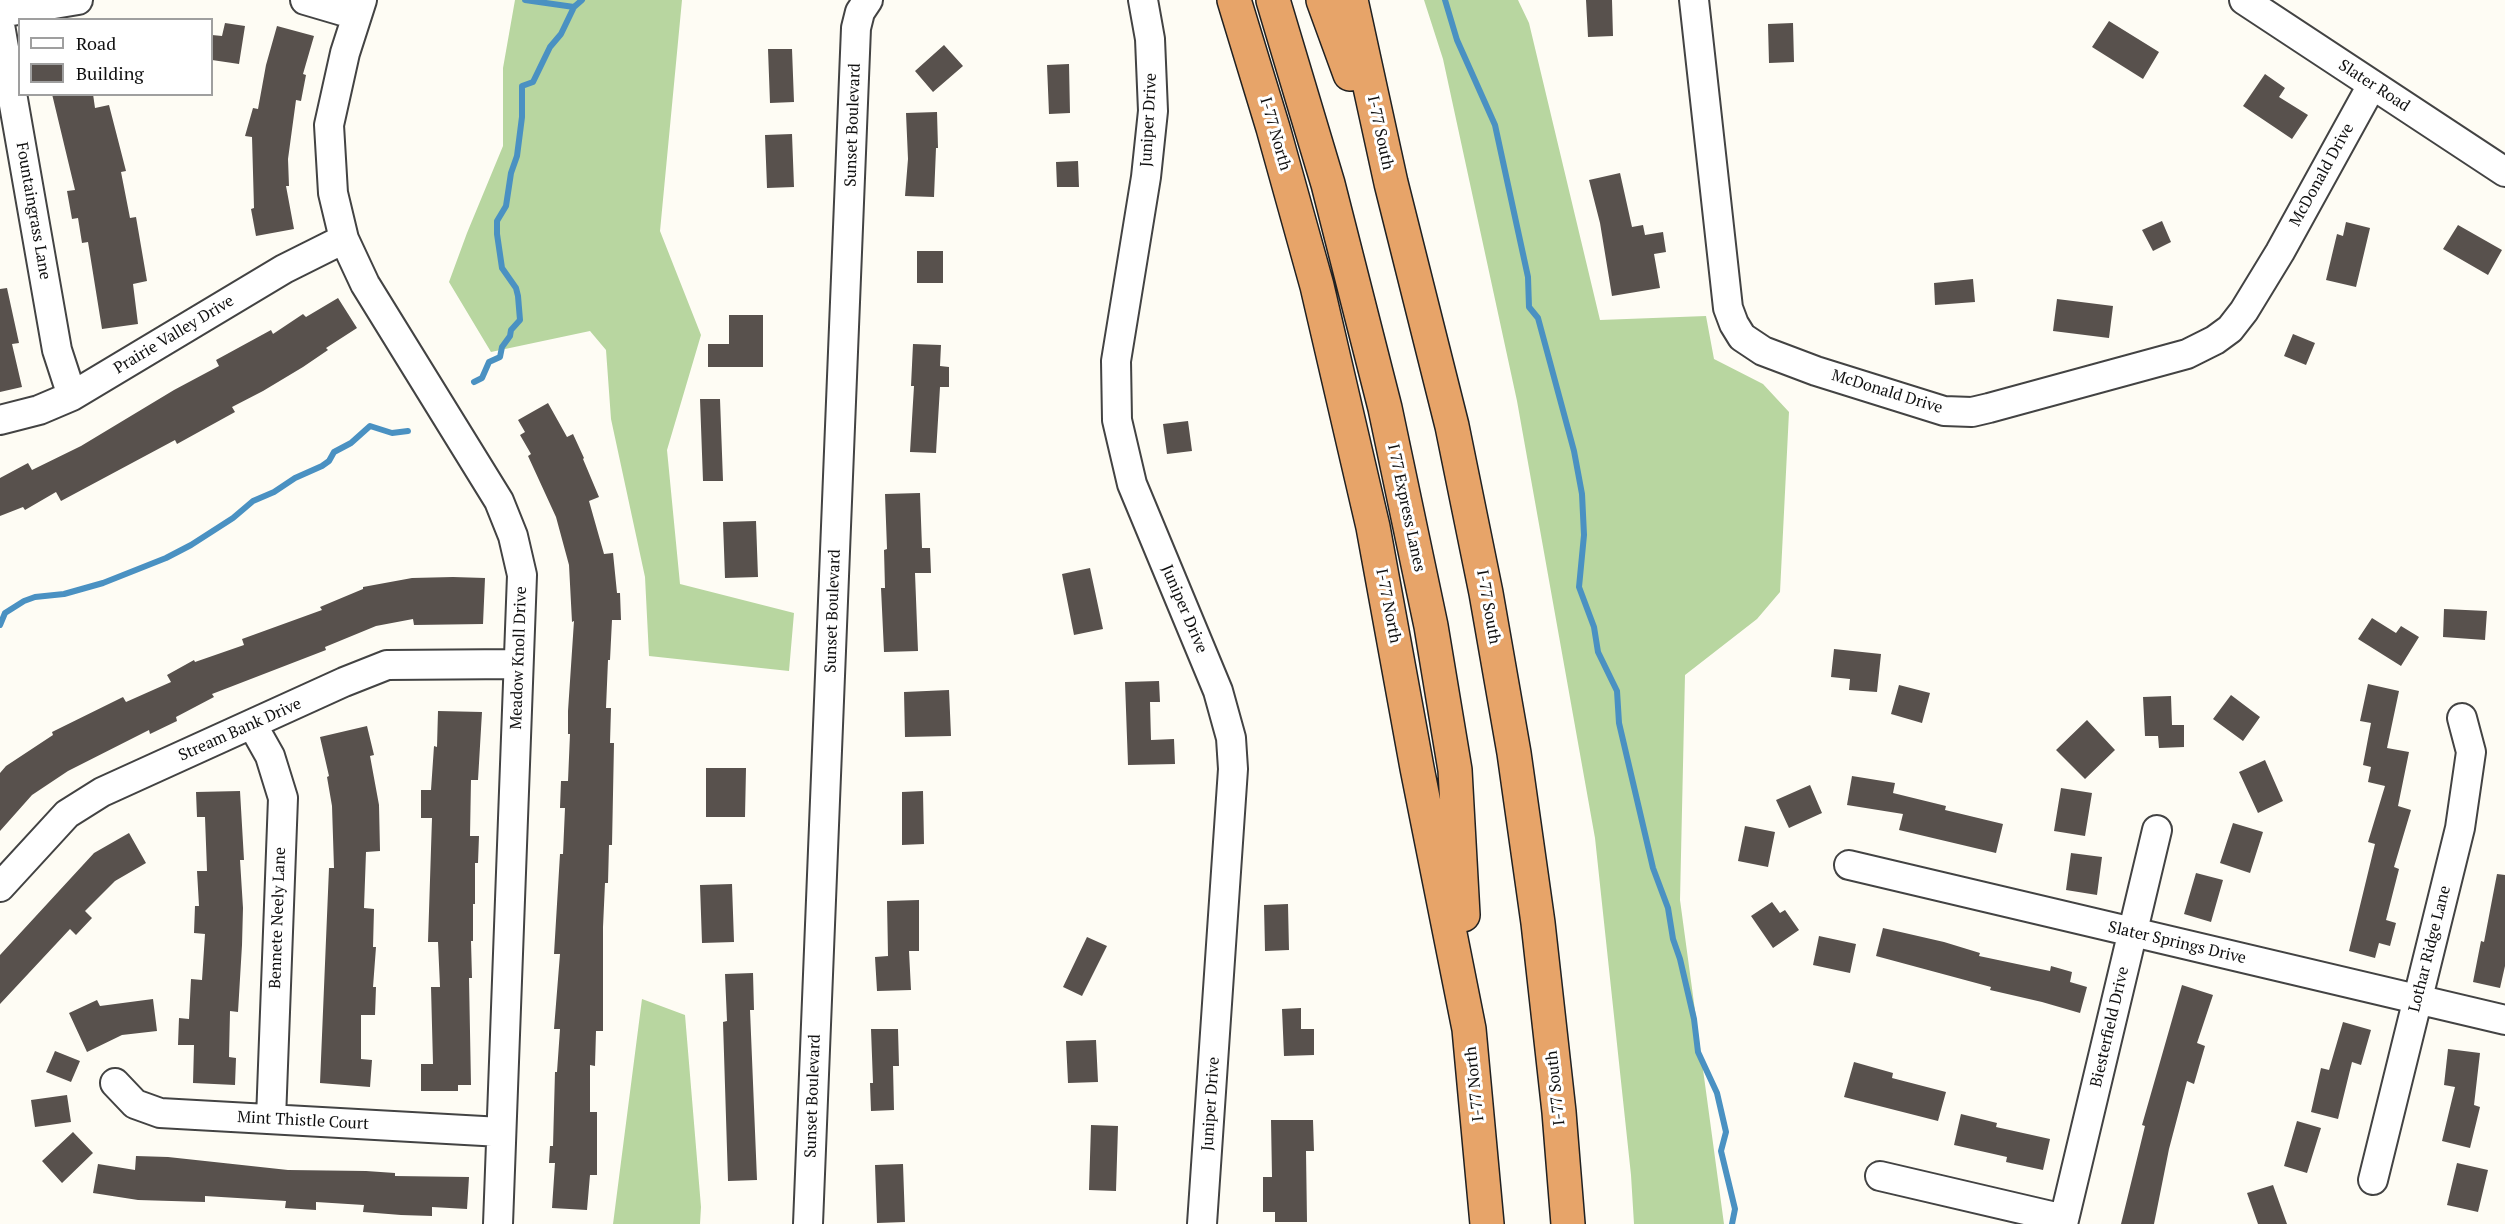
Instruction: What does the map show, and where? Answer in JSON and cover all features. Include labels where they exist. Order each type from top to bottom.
[{"type":"highway","name":"I-77 North","points":[[1234,0],[1296,209],[1356,448],[1469,1029],[1487,1224]]},
{"type":"highway","name":"I 77 Express Lanes","points":[[1273,0],[1329,184],[1385,408],[1431,626],[1455,770],[1469,1029]]},
{"type":"highway","points":[[1323,0],[1391,183]]},
{"type":"highway","name":"I-77 South","points":[[1351,0],[1391,183],[1452,426],[1500,670],[1538,923],[1557,1089],[1569,1224]]},
{"type":"street","points":[[0,14],[78,0]]},
{"type":"street","points":[[305,0],[359,8]]},
{"type":"street","name":"Sunset Boulevard","points":[[808,1224],[856,28],[860,12],[868,0]]},
{"type":"street","name":"Juniper Drive","points":[[1143,0],[1150,39],[1153,111],[1146,177],[1116,361],[1117,420],[1132,484],[1221,699],[1231,738],[1233,769],[1202,1224]]},
{"type":"street","name":"McDonald Drive","points":[[1694,0],[1728,308],[1734,324],[1742,337],[1763,351],[1816,371],[1944,411],[1972,412],[1989,408],[2187,354],[2215,340],[2244,311],[2280,252],[2372,85]]},
{"type":"street","name":"Slater Road","points":[[2244,0],[2505,172]]},
{"type":"street","name":"Meadow Knoll Drive","points":[[359,8],[345,53],[329,125],[333,193],[344,239],[365,284],[499,501],[513,536],[522,575],[498,1224]]},
{"type":"street","name":"Fountaingrass Lane","points":[[0,25],[57,350],[72,396]]},
{"type":"street","name":"Prairie Valley Drive","points":[[0,420],[39,410],[72,396],[284,269],[344,239]]},
{"type":"street","name":"Stream Bank Drive","points":[[0,887],[67,814],[102,792],[387,665],[518,664]]},
{"type":"street","name":"Lothar Ridge Lane","points":[[2373,1180],[2460,828],[2471,752],[2462,718]]},
{"type":"street","name":"Bennete Neely Lane","points":[[252,724],[270,756],[283,798],[271,1119]]},
{"type":"street","name":"Biesterfield Drive","points":[[2064,1222],[2157,830]]},
{"type":"street","name":"Slater Springs Drive","points":[[1849,865],[2505,1020]]},
{"type":"street","name":"Mint Thistle Court","points":[[115,1083],[135,1104],[160,1113],[501,1132]]},
{"type":"street","points":[[1880,1176],[2064,1222]]},
{"type":"green space","points":[[515,0],[682,0],[660,231],[701,335],[667,450],[680,584],[794,613],[789,671],[649,656],[645,577],[611,419],[606,350],[590,331],[491,352],[449,282],[503,146],[503,68]]},
{"type":"green space","points":[[1424,0],[1518,0],[1529,23],[1600,320],[1706,316],[1714,359],[1763,384],[1789,412],[1780,592],[1757,619],[1685,675],[1680,900],[1724,1224],[1634,1224],[1631,1175],[1595,838],[1517,401],[1443,59]]},
{"type":"green space","points":[[642,999],[685,1015],[701,1207],[700,1224],[613,1224]]},
{"type":"building","points":[[1586,0],[1612,0],[1613,36],[1588,37]]},
{"type":"building","points":[[2109,21],[2159,52],[2143,79],[2092,47]]},
{"type":"building","points":[[225,23],[245,26],[239,64],[213,60],[213,35],[222,36]]},
{"type":"building","points":[[1793,23],[1794,62],[1769,63],[1768,24]]},
{"type":"building","points":[[277,26],[314,36],[303,74],[306,75],[301,101],[296,100],[288,159],[289,186],[286,186],[294,229],[256,236],[251,209],[254,208],[252,137],[245,136],[253,108],[258,109],[266,65]]},
{"type":"building","points":[[944,45],[963,66],[933,92],[915,71]]},
{"type":"building","points":[[768,49],[792,49],[794,102],[770,103]]},
{"type":"building","points":[[1069,64],[1070,113],[1049,114],[1047,65]]},
{"type":"building","points":[[2265,74],[2285,88],[2279,97],[2308,115],[2292,139],[2243,106]]},
{"type":"building","points":[[52,96],[93,96],[95,108],[109,105],[126,171],[121,172],[130,218],[136,217],[147,281],[133,284],[138,324],[102,329],[88,242],[82,243],[78,218],[72,219],[67,191],[75,190]]},
{"type":"building","points":[[937,112],[938,148],[936,148],[934,197],[905,196],[908,159],[906,113]]},
{"type":"building","points":[[792,134],[794,187],[767,188],[765,135]]},
{"type":"building","points":[[1078,161],[1079,187],[1057,187],[1056,162]]},
{"type":"building","points":[[1620,173],[1632,227],[1643,225],[1645,235],[1663,232],[1666,252],[1654,254],[1660,288],[1612,296],[1600,223],[1589,180]]},
{"type":"building","points":[[2162,221],[2171,242],[2153,251],[2142,230]]},
{"type":"building","points":[[2346,222],[2370,228],[2356,287],[2326,280],[2337,234],[2343,236]]},
{"type":"building","points":[[2458,225],[2502,250],[2488,275],[2443,249]]},
{"type":"building","points":[[917,251],[943,251],[943,283],[917,283]]},
{"type":"building","points":[[1973,279],[1975,302],[1935,305],[1934,283]]},
{"type":"building","points":[[7,288],[19,343],[12,344],[22,387],[0,392],[0,289]]},
{"type":"building","points":[[338,298],[357,328],[326,348],[328,350],[303,367],[232,407],[235,412],[177,444],[175,440],[61,501],[56,492],[25,510],[23,507],[0,516],[0,478],[28,463],[32,470],[81,446],[174,390],[219,366],[216,360],[271,330],[273,334],[303,314],[306,317]]},
{"type":"building","points":[[2057,299],[2113,306],[2109,338],[2053,331]]},
{"type":"building","points":[[729,315],[763,315],[763,367],[708,367],[708,344],[729,344]]},
{"type":"building","points":[[2293,334],[2315,343],[2306,365],[2284,356]]},
{"type":"building","points":[[913,344],[941,345],[940,366],[949,367],[949,387],[940,387],[936,453],[910,452],[914,386],[911,386]]},
{"type":"building","points":[[700,399],[720,399],[723,481],[703,481]]},
{"type":"building","points":[[548,403],[567,437],[573,434],[599,497],[589,501],[604,554],[613,553],[617,593],[620,593],[621,620],[612,620],[610,660],[608,660],[606,708],[611,708],[610,743],[614,743],[612,845],[609,845],[608,883],[605,883],[603,1031],[596,1031],[595,1066],[590,1065],[590,1112],[597,1112],[597,1175],[590,1175],[587,1210],[552,1208],[555,1163],[549,1163],[550,1146],[553,1146],[555,1072],[557,1072],[560,1029],[554,1029],[560,954],[554,954],[565,808],[560,808],[561,781],[568,781],[570,734],[568,734],[568,711],[574,621],[572,622],[569,565],[556,517],[528,456],[531,454],[520,435],[525,432],[518,420]]},
{"type":"building","points":[[1188,421],[1192,451],[1167,454],[1163,424]]},
{"type":"building","points":[[920,493],[922,548],[930,548],[931,573],[915,573],[918,651],[884,652],[881,588],[885,588],[884,550],[887,549],[885,494]]},
{"type":"building","points":[[756,521],[758,577],[725,578],[723,522]]},
{"type":"building","points":[[1090,568],[1103,629],[1074,635],[1062,574]]},
{"type":"building","points":[[412,578],[485,578],[483,624],[414,625],[413,619],[376,626],[325,647],[326,650],[212,694],[214,697],[176,717],[177,721],[150,734],[149,730],[68,771],[32,795],[0,831],[0,773],[6,766],[53,735],[52,732],[123,697],[126,702],[171,682],[167,675],[194,660],[195,662],[244,645],[242,639],[322,610],[320,607],[363,589],[363,587]]},
{"type":"building","points":[[2444,609],[2487,611],[2485,640],[2443,637]]},
{"type":"building","points":[[2372,618],[2396,633],[2401,626],[2419,637],[2401,666],[2358,639]]},
{"type":"building","points":[[1834,649],[1881,654],[1877,692],[1849,690],[1850,679],[1831,677]]},
{"type":"building","points":[[1159,681],[1160,702],[1150,702],[1151,740],[1174,739],[1175,764],[1128,765],[1125,682]]},
{"type":"building","points":[[2368,684],[2399,691],[2387,748],[2409,752],[2398,806],[2411,810],[2394,867],[2399,869],[2386,920],[2396,923],[2390,946],[2379,943],[2375,958],[2349,951],[2375,844],[2368,842],[2385,786],[2368,782],[2371,767],[2363,765],[2371,723],[2360,721]]},
{"type":"building","points":[[1899,685],[1930,693],[1922,723],[1891,714]]},
{"type":"building","points":[[949,690],[951,736],[905,737],[904,692]]},
{"type":"building","points":[[2231,695],[2260,717],[2243,741],[2213,719]]},
{"type":"building","points":[[2171,696],[2172,725],[2184,725],[2184,747],[2159,748],[2158,736],[2145,736],[2143,697]]},
{"type":"building","points":[[438,711],[482,712],[478,780],[471,780],[470,836],[479,836],[478,863],[475,863],[473,941],[471,941],[472,978],[469,978],[471,1085],[458,1085],[458,1091],[421,1091],[421,1064],[433,1064],[431,987],[440,987],[438,942],[428,942],[432,818],[421,818],[421,790],[431,790],[434,746],[437,747]]},
{"type":"building","points":[[2087,720],[2115,750],[2085,779],[2056,750]]},
{"type":"building","points":[[367,726],[374,755],[370,756],[379,805],[380,851],[366,852],[364,908],[374,909],[373,947],[376,947],[373,987],[376,987],[375,1015],[361,1015],[361,1059],[372,1060],[370,1087],[320,1083],[329,868],[334,868],[332,806],[327,777],[329,776],[320,737]]},
{"type":"building","points":[[2265,760],[2283,801],[2258,813],[2239,772]]},
{"type":"building","points":[[706,768],[746,768],[745,817],[706,817]]},
{"type":"building","points":[[1852,776],[1895,783],[1893,793],[1946,806],[1945,810],[2003,824],[1996,853],[1899,830],[1903,814],[1847,805]]},
{"type":"building","points":[[1810,785],[1822,813],[1789,828],[1776,800]]},
{"type":"building","points":[[2061,788],[2092,793],[2085,836],[2054,831]]},
{"type":"building","points":[[240,791],[244,860],[240,860],[243,908],[242,945],[238,1012],[230,1011],[229,1057],[236,1058],[235,1085],[193,1083],[194,1045],[178,1045],[179,1018],[189,1019],[191,979],[202,980],[205,934],[194,933],[195,906],[199,906],[197,871],[207,871],[205,817],[197,817],[196,792]]},
{"type":"building","points":[[923,791],[924,844],[902,845],[902,792]]},
{"type":"building","points":[[2233,823],[2263,832],[2250,873],[2220,863]]},
{"type":"building","points":[[1745,826],[1775,832],[1768,867],[1738,861]]},
{"type":"building","points":[[129,833],[146,863],[115,881],[85,911],[92,918],[76,935],[70,929],[0,1004],[0,955],[94,853]]},
{"type":"building","points":[[2071,853],[2102,857],[2097,895],[2066,890]]},
{"type":"building","points":[[2196,873],[2223,880],[2211,922],[2184,914]]},
{"type":"building","points":[[2497,874],[2505,875],[2505,966],[2500,988],[2473,982],[2481,941],[2484,942]]},
{"type":"building","points":[[732,884],[734,942],[702,943],[700,885]]},
{"type":"building","points":[[919,900],[919,951],[909,951],[911,990],[877,991],[875,957],[888,956],[887,901]]},
{"type":"building","points":[[1772,902],[1780,913],[1785,910],[1799,930],[1773,948],[1751,916]]},
{"type":"building","points":[[1288,904],[1289,950],[1265,951],[1264,905]]},
{"type":"building","points":[[1883,928],[1944,942],[1980,953],[1979,956],[2050,971],[2051,966],[2072,972],[2070,982],[2087,987],[2080,1013],[1990,990],[1991,987],[1876,956]]},
{"type":"building","points":[[1819,936],[1856,944],[1850,973],[1813,965]]},
{"type":"building","points":[[1087,937],[1107,946],[1082,996],[1063,987]]},
{"type":"building","points":[[753,973],[754,1010],[750,1010],[757,1180],[728,1181],[723,1022],[727,1021],[725,974]]},
{"type":"building","points":[[2182,985],[2213,995],[2197,1043],[2205,1046],[2194,1084],[2187,1081],[2169,1149],[2154,1224],[2121,1224],[2145,1126],[2142,1125]]},
{"type":"building","points":[[153,999],[157,1031],[122,1035],[87,1052],[69,1013],[97,1000],[100,1006]]},
{"type":"building","points":[[1301,1008],[1301,1029],[1314,1029],[1314,1055],[1284,1056],[1282,1009]]},
{"type":"building","points":[[2343,1022],[2371,1030],[2361,1065],[2352,1062],[2338,1119],[2311,1112],[2321,1068],[2329,1070]]},
{"type":"building","points":[[871,1029],[898,1029],[899,1066],[893,1066],[894,1110],[871,1111],[870,1083],[873,1083]]},
{"type":"building","points":[[1096,1040],[1098,1082],[1068,1083],[1066,1041]]},
{"type":"building","points":[[2448,1049],[2480,1053],[2474,1105],[2480,1107],[2470,1148],[2442,1141],[2455,1087],[2444,1085]]},
{"type":"building","points":[[55,1051],[80,1061],[71,1082],[46,1072]]},
{"type":"building","points":[[1854,1062],[1893,1073],[1892,1078],[1946,1092],[1938,1121],[1844,1097]]},
{"type":"building","points":[[67,1095],[71,1122],[35,1127],[31,1100]]},
{"type":"building","points":[[1961,1114],[1997,1123],[1996,1127],[2050,1139],[2043,1170],[2006,1162],[2007,1157],[1954,1145]]},
{"type":"building","points":[[1271,1120],[1313,1120],[1314,1151],[1306,1151],[1307,1222],[1275,1222],[1275,1212],[1263,1212],[1263,1177],[1272,1177]]},
{"type":"building","points":[[2297,1121],[2321,1128],[2307,1173],[2284,1166]]},
{"type":"building","points":[[1091,1125],[1118,1126],[1116,1191],[1089,1190]]},
{"type":"building","points":[[73,1132],[93,1153],[62,1183],[42,1161]]},
{"type":"building","points":[[136,1156],[168,1157],[288,1170],[366,1171],[395,1173],[395,1176],[469,1177],[467,1209],[432,1207],[432,1216],[401,1215],[363,1212],[364,1205],[316,1202],[316,1210],[285,1208],[286,1201],[205,1196],[205,1202],[138,1200],[93,1193],[98,1164],[135,1170]]},
{"type":"building","points":[[2457,1163],[2488,1170],[2478,1212],[2447,1205]]},
{"type":"building","points":[[903,1164],[905,1222],[877,1223],[875,1165]]},
{"type":"building","points":[[2273,1185],[2287,1224],[2258,1224],[2247,1193]]},
{"type":"waterway","points":[[525,0],[574,7]]},
{"type":"waterway","points":[[474,382],[482,378],[489,362],[500,357],[502,347],[510,336],[511,330],[520,320],[516,288],[502,268],[497,221],[506,206],[511,173],[517,156],[522,117],[522,86],[533,82],[550,47],[561,34],[574,7],[582,0]]},
{"type":"waterway","points":[[1445,0],[1457,40],[1495,125],[1528,277],[1529,307],[1538,318],[1574,451],[1582,494],[1584,535],[1579,587],[1594,627],[1598,652],[1617,691],[1619,723],[1653,868],[1668,908],[1673,939],[1694,1019],[1698,1052],[1717,1093],[1726,1132],[1721,1151],[1735,1209],[1732,1224]]},
{"type":"waterway","points":[[0,625],[5,613],[24,601],[35,597],[64,594],[103,583],[166,558],[191,545],[233,518],[253,501],[322,466],[329,461],[334,452],[351,443],[370,426],[392,433],[408,431]]}]
